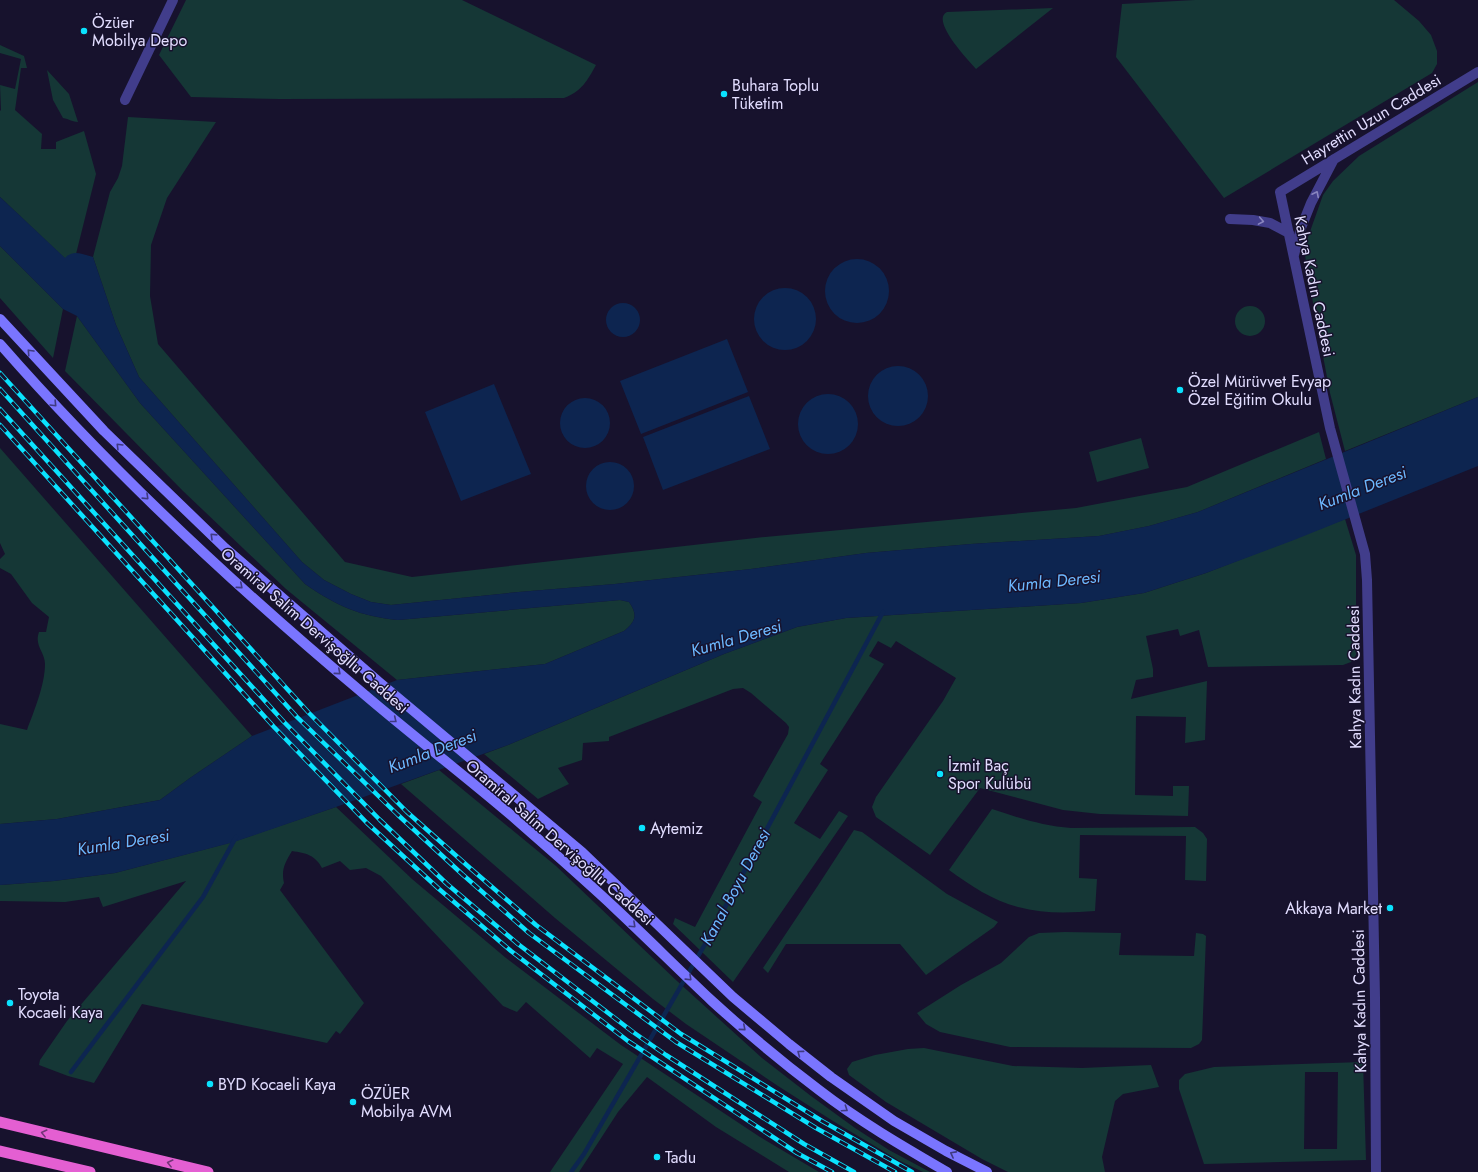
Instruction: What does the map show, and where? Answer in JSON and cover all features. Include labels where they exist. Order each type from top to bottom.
[{"type":"highway","points":[[0,1122],[208,1172]]},
{"type":"highway","points":[[0,1150],[90,1172]]},
{"type":"main road","name":"Oramiral Salim Dervişoğllu Caddesi","points":[[0,319],[104,431],[241,563],[379,682],[582,852],[725,989],[789,1044],[831,1077],[894,1121],[946,1151],[987,1172]]},
{"type":"main road","name":"Oramiral Salim Dervişoğllu Caddesi","points":[[0,344],[34,384],[91,444],[235,582],[364,695],[510,815],[614,908],[714,1003],[820,1092],[886,1136],[947,1172]]},
{"type":"street","points":[[125,100],[173,0]]},
{"type":"street","name":"Hayrettin Uzun Caddesi","points":[[1280,192],[1478,72]]},
{"type":"street","points":[[1294,257],[1301,228],[1311,203],[1334,159]]},
{"type":"street","name":"Kahya Kadın Caddesi","points":[[1280,192],[1330,428],[1365,554],[1370,694],[1376,1172]]},
{"type":"street","points":[[1230,219],[1253,220],[1270,223],[1289,233]]},
{"type":"green space","points":[[186,0],[462,0],[596,65],[580,89],[564,98],[280,99],[191,97],[159,55]]},
{"type":"green space","points":[[1195,0],[1394,0],[1419,21],[1431,35],[1437,51],[1437,64],[1432,73],[1224,198],[1116,57],[1122,4]]},
{"type":"green space","points":[[1053,8],[976,69],[952,40],[943,23],[943,16],[947,12]]},
{"type":"green space","points":[[0,45],[24,56],[27,68],[21,68],[15,110],[42,134],[41,149],[56,149],[56,142],[84,131],[96,174],[73,266],[0,197],[0,85],[15,89],[21,59],[0,53]]},
{"type":"green space","points":[[47,70],[69,94],[78,122],[63,118],[53,100]]},
{"type":"green space","points":[[1478,82],[1478,397],[1345,451],[1330,393],[1305,254],[1307,240],[1323,195],[1333,181],[1359,156]]},
{"type":"green space","points":[[128,117],[216,122],[167,198],[151,245],[150,296],[158,344],[345,562],[412,577],[765,537],[1076,508],[1187,487],[1319,432],[1326,459],[1198,512],[1149,526],[1099,536],[971,544],[866,553],[751,569],[615,584],[391,605],[371,602],[351,594],[324,580],[302,562],[139,377],[116,325],[93,257],[110,192],[118,178],[122,166]]},
{"type":"green space","points":[[0,246],[63,309],[53,358],[0,298]]},
{"type":"green space","points":[[1250,306],[1261,310],[1265,321],[1261,332],[1250,336],[1239,332],[1235,321],[1239,310]]},
{"type":"green space","points":[[77,316],[140,403],[305,584],[338,604],[360,613],[398,620],[620,600],[629,602],[635,614],[633,621],[624,631],[545,664],[397,680],[286,589],[183,491],[65,371]]},
{"type":"green space","points":[[1141,438],[1149,468],[1097,482],[1089,452]]},
{"type":"green space","points":[[0,448],[252,736],[160,800],[57,819],[0,824],[0,724],[27,730],[39,698],[45,672],[45,660],[39,645],[38,637],[39,632],[46,632],[49,617],[32,603],[11,574],[0,568],[0,559],[5,554],[0,543]]},
{"type":"green space","points":[[1345,519],[1356,555],[1356,655],[1351,662],[1343,665],[1208,667],[1199,630],[1180,636],[1178,629],[1146,636],[1153,669],[1153,677],[1136,680],[1131,699],[1207,681],[1205,740],[1185,743],[1186,717],[1136,716],[1135,795],[1173,796],[1173,786],[1189,786],[1188,816],[1100,814],[1063,810],[980,788],[930,855],[876,817],[872,807],[876,797],[943,701],[956,678],[896,641],[891,648],[878,641],[869,656],[884,664],[820,764],[828,770],[794,823],[820,839],[839,811],[848,816],[733,982],[673,924],[675,918],[695,927],[762,802],[753,796],[788,734],[789,727],[786,723],[751,693],[743,688],[733,689],[609,737],[609,741],[583,743],[582,760],[558,768],[569,784],[538,799],[484,754],[724,654],[797,627],[846,618],[1081,603],[1144,593],[1206,573]]},
{"type":"green space","points":[[439,770],[556,866],[677,981],[762,1058],[855,1128],[889,1150],[930,1172],[923,1172],[898,1160],[833,1121],[686,1024],[653,999],[555,918],[401,784]]},
{"type":"green space","points":[[336,807],[412,879],[506,958],[621,1045],[760,1137],[819,1172],[789,1172],[716,1127],[647,1077],[618,1112],[579,1172],[550,1172],[623,1064],[597,1048],[590,1058],[526,1002],[517,1012],[503,1006],[381,876],[366,868],[350,870],[340,861],[322,868],[310,855],[292,851],[284,866],[284,883],[280,890],[364,1003],[340,1034],[336,1031],[327,1043],[142,1004],[94,1083],[68,1076],[39,1065],[40,1060],[67,1021],[186,881],[103,907],[99,897],[65,902],[0,901],[0,885],[54,881],[115,873],[233,842]]},
{"type":"green space","points":[[992,809],[1041,823],[1071,828],[1195,827],[1203,833],[1207,839],[1206,881],[1185,880],[1186,836],[1080,835],[1079,878],[1097,879],[1095,911],[1046,912],[1027,909],[1000,901],[982,892],[949,870]]},
{"type":"green space","points":[[854,830],[862,832],[947,894],[998,922],[994,927],[926,975],[900,944],[786,944],[768,973],[763,968]]},
{"type":"green space","points":[[1039,933],[1121,933],[1119,955],[1194,956],[1196,933],[1206,936],[1202,1040],[1199,1044],[1191,1048],[1010,1047],[940,1032],[926,1024],[917,1013],[961,985],[1001,963],[1029,937]]},
{"type":"green space","points":[[924,1048],[1013,1066],[1082,1068],[1151,1065],[1159,1087],[1123,1094],[1115,1101],[1102,1157],[1105,1172],[1008,1172],[982,1159],[886,1102],[849,1075],[847,1069],[852,1062],[875,1055],[908,1049]]},
{"type":"green space","points":[[1363,1062],[1366,1160],[1204,1164],[1179,1089],[1179,1080],[1185,1074],[1214,1067]],"holes":[[[1305,1072],[1338,1072],[1337,1149],[1304,1149]]]},
{"type":"water","name":"Kumla Deresi","points":[[0,197],[65,258],[74,253],[93,257],[116,325],[139,377],[302,562],[324,580],[351,594],[371,602],[391,605],[615,584],[751,569],[866,553],[971,544],[1099,536],[1149,526],[1198,512],[1478,397],[1478,466],[1294,540],[1206,573],[1144,593],[1081,603],[846,618],[797,627],[724,654],[508,745],[234,842],[115,873],[54,881],[0,885],[0,824],[57,819],[160,800],[252,736],[397,680],[545,664],[624,631],[633,621],[635,614],[629,602],[620,600],[398,620],[360,613],[338,604],[317,592],[305,584],[140,403],[77,316],[63,309],[0,246]]},
{"type":"water","points":[[857,259],[875,265],[883,273],[889,291],[883,309],[875,317],[857,323],[839,317],[831,309],[825,291],[831,273],[839,265]]},
{"type":"water","points":[[785,288],[802,293],[807,297],[811,302],[816,319],[811,336],[807,341],[802,345],[785,350],[768,345],[763,341],[759,336],[754,319],[759,302],[763,297],[768,293]]},
{"type":"water","points":[[623,303],[635,308],[640,320],[635,332],[623,337],[611,332],[606,320],[611,308]]},
{"type":"water","points":[[727,339],[748,392],[641,434],[620,381]]},
{"type":"water","points":[[898,366],[914,371],[919,375],[923,380],[928,396],[923,412],[919,417],[914,421],[898,426],[882,421],[877,417],[873,412],[868,396],[873,380],[877,375],[882,371]]},
{"type":"water","points":[[494,384],[531,474],[461,501],[425,412]]},
{"type":"water","points":[[822,394],[834,394],[850,402],[856,412],[858,424],[856,436],[850,446],[834,454],[822,454],[806,446],[798,430],[798,418],[806,402]]},
{"type":"water","points":[[749,396],[770,449],[663,490],[643,437]]},
{"type":"water","points":[[585,398],[594,400],[605,409],[610,423],[608,432],[599,443],[585,448],[576,446],[565,437],[560,423],[562,414],[571,403]]},
{"type":"water","points":[[605,462],[615,462],[627,469],[634,481],[634,491],[627,503],[615,510],[605,510],[597,506],[590,499],[586,491],[586,481],[590,473],[597,466]]},
{"type":"waterway","name":"Kanal Boyu Deresi","points":[[571,1172],[584,1154],[708,939],[883,612]]},
{"type":"waterway","points":[[71,1072],[203,897],[236,837]]},
{"type":"railway","points":[[0,373],[309,713],[407,812],[470,868],[536,925],[681,1034],[822,1121],[912,1172]]},
{"type":"railway","points":[[0,389],[297,717],[398,815],[529,933],[676,1042],[816,1128],[895,1172]]},
{"type":"railway","points":[[0,409],[284,722],[380,820],[447,884],[518,944],[633,1032],[804,1144],[854,1172]]},
{"type":"railway","points":[[0,425],[274,727],[367,823],[439,889],[511,951],[628,1041],[797,1153],[832,1172]]},
{"type":"place","name":"Özüer Mobilya Depo","points":[[84,31]]},
{"type":"place","name":"Buhara Toplu Tüketim","points":[[724,94]]},
{"type":"place","name":"Özel Mürüvvet Evyap Özel Eğitim Okulu","points":[[1180,390]]},
{"type":"place","name":"İzmit Baç Spor Kulübü","points":[[940,774]]},
{"type":"place","name":"Aytemiz","points":[[642,828]]},
{"type":"place","name":"Akkaya Market","points":[[1390,908]]},
{"type":"place","name":"Toyota Kocaeli Kaya","points":[[10,1003]]},
{"type":"place","name":"BYD Kocaeli Kaya","points":[[210,1084]]},
{"type":"place","name":"ÖZÜER Mobilya AVM","points":[[353,1102]]},
{"type":"place","name":"Tadu","points":[[657,1157]]}]
